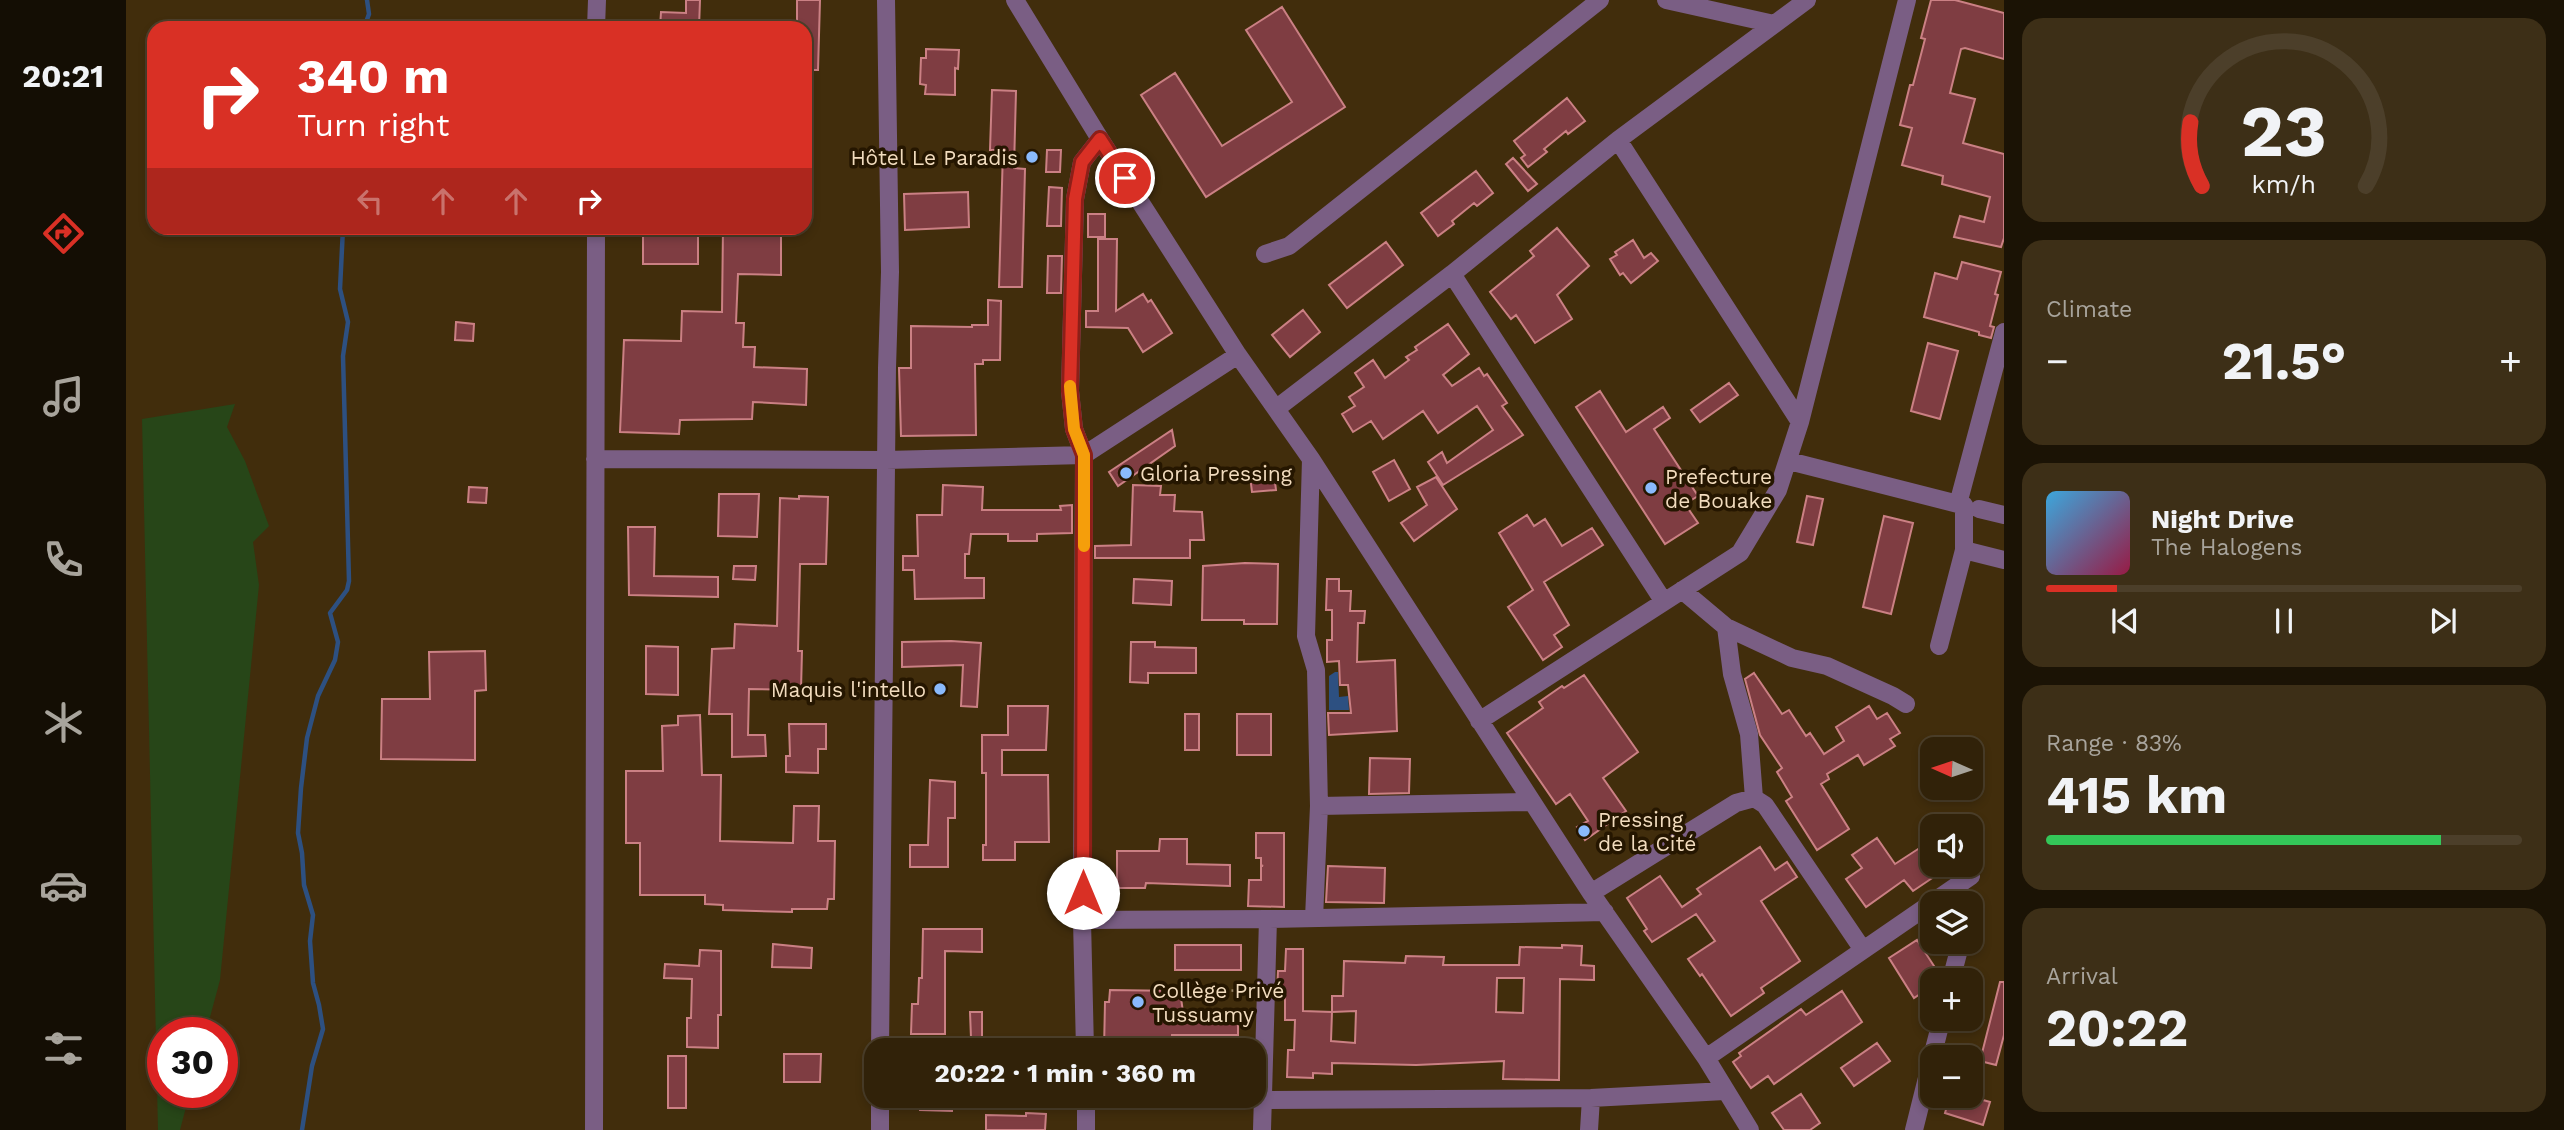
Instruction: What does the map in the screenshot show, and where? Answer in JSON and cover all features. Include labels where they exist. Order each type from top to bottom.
[{"type":"street","points":[[597,0],[597,21]]},
{"type":"street","points":[[880,1038],[890,272],[886,0]]},
{"type":"street","points":[[1015,0],[1238,355],[1311,459],[1531,802],[1706,1058],[1750,1130]]},
{"type":"street","points":[[1265,254],[1289,246],[1600,0]]},
{"type":"street","points":[[1666,0],[1774,24]]},
{"type":"street","points":[[1277,408],[1452,274],[1618,140],[1807,0]]},
{"type":"street","points":[[1479,720],[1740,552],[1778,490],[1800,422],[1907,0]]},
{"type":"street","points":[[1085,1038],[1082,920],[1084,455],[1074,429],[1070,391],[1075,199],[1082,162],[1100,139]]},
{"type":"street","points":[[1618,140],[1800,422]]},
{"type":"street","points":[[594,1130],[596,235]]},
{"type":"street","points":[[1452,274],[1664,602]]},
{"type":"street","points":[[1789,461],[1958,504],[2004,332]]},
{"type":"street","points":[[595,459],[886,460],[1084,455],[1238,355]]},
{"type":"street","points":[[1311,459],[1306,636],[1316,670],[1319,806],[1314,918]]},
{"type":"street","points":[[1939,646],[1964,550],[1971,507],[2004,515]]},
{"type":"street","points":[[1964,550],[2004,560]]},
{"type":"street","points":[[1682,590],[1726,627],[1792,658],[1827,666],[1906,704]]},
{"type":"street","points":[[1726,627],[1732,674],[1749,734],[1754,798]]},
{"type":"street","points":[[1591,893],[1736,803],[1754,798],[1765,805],[1863,950]]},
{"type":"street","points":[[1319,806],[1531,802]]},
{"type":"street","points":[[1949,891],[1970,877]]},
{"type":"street","points":[[1706,1058],[1920,911]]},
{"type":"street","points":[[1082,920],[1605,912]]},
{"type":"street","points":[[1264,1038],[1268,919]]},
{"type":"street","points":[[1266,1100],[1591,1098],[1726,1091]]},
{"type":"street","points":[[1589,1130],[1591,1098]]},
{"type":"street","points":[[1914,1130],[1920,1106]]},
{"type":"street","points":[[880,1108],[880,1130]]},
{"type":"street","points":[[1086,1108],[1086,1130]]},
{"type":"street","points":[[1262,1130],[1263,1108]]},
{"type":"path","points":[[1206,989],[1265,993]]},
{"type":"green space","points":[[235,404],[227,427],[245,461],[269,526],[253,542],[259,585],[220,980],[210,1017],[155,1017],[142,419]]},
{"type":"green space","points":[[158,1108],[186,1108],[180,1130],[158,1130]]},
{"type":"water","points":[[1338,672],[1339,697],[1348,696],[1349,710],[1329,710],[1329,676]]},
{"type":"building","points":[[686,0],[700,0],[699,21],[660,21],[661,12],[686,13]]},
{"type":"building","points":[[797,0],[820,0],[818,70],[812,70],[812,21],[797,21]]},
{"type":"building","points":[[1931,0],[1955,0],[2004,13],[2004,59],[1961,49],[1950,93],[1975,99],[1963,143],[2004,154],[2004,238],[2001,247],[1954,237],[1960,216],[1984,222],[1990,197],[1942,184],[1943,176],[1902,165],[1912,128],[1900,125],[1925,39],[1921,38]]},
{"type":"building","points":[[1282,7],[1345,107],[1206,197],[1141,95],[1175,73],[1222,146],[1292,102],[1246,30]]},
{"type":"building","points":[[926,49],[959,50],[958,69],[955,68],[955,95],[925,94],[926,85],[920,84],[921,58],[926,58]]},
{"type":"building","points":[[992,90],[1016,91],[1014,168],[1025,169],[1022,287],[999,287],[1003,150],[990,150]]},
{"type":"building","points":[[1567,98],[1585,121],[1568,134],[1566,131],[1544,149],[1547,152],[1528,167],[1521,158],[1525,155],[1514,141]]},
{"type":"building","points":[[1047,150],[1061,150],[1060,172],[1046,172]]},
{"type":"building","points":[[1513,158],[1537,184],[1528,191],[1506,164]]},
{"type":"building","points":[[1476,171],[1493,193],[1477,206],[1474,203],[1438,236],[1421,213]]},
{"type":"building","points":[[1049,187],[1062,188],[1061,226],[1047,226]]},
{"type":"building","points":[[968,192],[969,227],[905,230],[904,194]]},
{"type":"building","points":[[1088,214],[1105,214],[1105,237],[1088,237]]},
{"type":"building","points":[[1557,228],[1589,266],[1557,295],[1572,319],[1535,343],[1516,315],[1511,319],[1490,292],[1534,256],[1530,251]]},
{"type":"building","points":[[643,235],[698,235],[698,264],[643,264]]},
{"type":"building","points":[[723,235],[781,235],[781,275],[738,274],[736,323],[744,323],[743,347],[755,347],[754,367],[807,369],[806,405],[753,402],[752,419],[680,420],[679,434],[620,432],[624,340],[681,341],[682,311],[722,312]]},
{"type":"building","points":[[1098,239],[1117,239],[1116,311],[1143,294],[1148,302],[1151,300],[1172,333],[1143,352],[1128,328],[1086,327],[1086,311],[1098,311]]},
{"type":"building","points":[[1633,240],[1644,258],[1651,253],[1658,261],[1631,283],[1623,273],[1620,275],[1610,259],[1617,255],[1615,252]]},
{"type":"building","points":[[1386,242],[1403,265],[1347,308],[1329,285]]},
{"type":"building","points":[[1048,256],[1062,256],[1061,293],[1047,293]]},
{"type":"building","points":[[1962,262],[2001,272],[1990,326],[1994,327],[1991,338],[1979,335],[1979,332],[1924,317],[1935,273],[1957,279]]},
{"type":"building","points":[[988,300],[1001,301],[1000,360],[983,360],[983,364],[975,364],[976,435],[901,436],[899,368],[911,368],[911,326],[988,325]]},
{"type":"building","points":[[1303,310],[1320,332],[1290,357],[1272,335]]},
{"type":"building","points":[[456,322],[474,324],[473,341],[455,340]]},
{"type":"building","points":[[1448,324],[1469,354],[1443,375],[1452,386],[1479,368],[1484,376],[1487,374],[1507,403],[1502,406],[1523,435],[1443,485],[1428,462],[1442,452],[1447,463],[1493,430],[1477,406],[1438,433],[1423,411],[1383,439],[1371,421],[1353,432],[1342,414],[1355,406],[1349,397],[1364,387],[1355,373],[1373,360],[1385,378],[1409,360],[1406,357],[1417,350],[1415,347]]},
{"type":"building","points":[[1928,343],[1958,351],[1940,419],[1911,411]]},
{"type":"building","points":[[1729,383],[1738,395],[1700,422],[1691,410]]},
{"type":"building","points":[[1600,391],[1626,432],[1663,407],[1670,418],[1654,429],[1698,496],[1685,504],[1698,523],[1665,544],[1576,407]]},
{"type":"building","points":[[1172,430],[1175,446],[1118,486],[1109,472]]},
{"type":"building","points":[[1394,460],[1410,489],[1389,501],[1373,472]]},
{"type":"building","points":[[1274,474],[1276,490],[1252,492],[1250,476]]},
{"type":"building","points":[[1436,477],[1457,509],[1414,541],[1401,523],[1427,505],[1417,487]]},
{"type":"building","points":[[943,485],[983,487],[982,510],[1061,510],[1060,506],[1072,505],[1072,533],[1037,534],[1037,541],[1008,541],[1008,534],[971,534],[969,554],[965,554],[965,578],[984,578],[984,598],[915,599],[914,570],[903,570],[903,556],[918,556],[917,515],[942,515]]},
{"type":"building","points":[[1133,485],[1161,486],[1160,495],[1175,495],[1174,511],[1202,512],[1204,540],[1190,540],[1190,558],[1095,558],[1095,546],[1131,545]]},
{"type":"building","points":[[469,487],[487,488],[486,503],[468,502]]},
{"type":"building","points":[[719,494],[759,494],[757,537],[718,536]]},
{"type":"building","points":[[799,496],[828,497],[826,564],[800,564],[798,651],[802,651],[801,690],[749,689],[748,735],[765,735],[766,756],[732,757],[732,714],[709,714],[712,649],[734,648],[735,624],[777,626],[780,498],[799,499]]},
{"type":"building","points":[[1807,496],[1823,499],[1813,545],[1797,542]]},
{"type":"building","points":[[1527,515],[1534,526],[1545,519],[1562,546],[1592,528],[1603,545],[1544,582],[1569,625],[1554,635],[1562,647],[1543,660],[1508,607],[1533,590],[1499,533]]},
{"type":"building","points":[[1884,516],[1913,523],[1891,614],[1863,607]]},
{"type":"building","points":[[628,527],[655,527],[654,576],[718,577],[718,597],[629,595]]},
{"type":"building","points":[[1278,564],[1277,624],[1244,624],[1244,620],[1202,620],[1203,566]]},
{"type":"building","points":[[734,566],[756,566],[755,580],[733,579]]},
{"type":"building","points":[[1134,579],[1172,581],[1171,605],[1133,603]]},
{"type":"building","points":[[1327,579],[1339,579],[1339,591],[1351,591],[1350,611],[1365,611],[1364,623],[1358,623],[1357,662],[1395,660],[1397,731],[1329,735],[1328,713],[1351,713],[1348,685],[1340,685],[1339,661],[1327,662],[1327,640],[1332,640],[1332,610],[1326,610]]},
{"type":"building","points":[[902,642],[981,643],[977,707],[961,706],[963,665],[902,667]]},
{"type":"building","points":[[1131,642],[1155,642],[1155,647],[1196,648],[1196,673],[1148,673],[1148,683],[1130,682]]},
{"type":"building","points":[[646,646],[678,647],[678,695],[646,694]]},
{"type":"building","points":[[485,651],[486,690],[475,691],[475,760],[381,759],[382,699],[430,699],[429,652]]},
{"type":"building","points":[[1754,673],[1782,714],[1789,710],[1806,736],[1810,733],[1824,754],[1844,741],[1836,727],[1869,706],[1877,719],[1887,713],[1900,733],[1890,739],[1895,746],[1864,765],[1858,755],[1827,774],[1829,779],[1821,784],[1849,829],[1817,850],[1786,801],[1792,797],[1777,772],[1782,768],[1760,735],[1745,679]]},
{"type":"building","points":[[1584,675],[1638,752],[1603,778],[1626,811],[1585,840],[1577,827],[1588,821],[1570,794],[1556,804],[1507,733],[1543,708],[1539,702]]},
{"type":"building","points":[[1008,706],[1048,706],[1046,750],[1002,750],[1002,775],[1048,775],[1049,842],[1015,842],[1015,860],[983,860],[983,845],[986,845],[986,773],[982,773],[982,735],[1008,735]]},
{"type":"building","points":[[1185,714],[1199,714],[1199,750],[1185,750]]},
{"type":"building","points":[[1237,714],[1271,714],[1271,755],[1237,755]]},
{"type":"building","points":[[700,715],[702,775],[721,775],[720,841],[793,843],[794,806],[819,806],[818,841],[835,841],[834,899],[828,899],[827,909],[792,909],[792,912],[723,910],[723,905],[705,904],[705,895],[640,895],[640,843],[626,843],[626,771],[663,771],[662,726],[678,725],[678,716]]},
{"type":"building","points":[[789,724],[826,724],[826,749],[818,749],[818,773],[786,772],[786,756],[790,756]]},
{"type":"building","points":[[1370,758],[1410,759],[1409,793],[1369,794]]},
{"type":"building","points":[[930,780],[955,782],[955,818],[948,818],[948,867],[910,867],[910,845],[928,845]]},
{"type":"building","points":[[1256,833],[1284,833],[1284,907],[1248,906],[1249,880],[1261,880],[1263,866],[1261,858],[1256,858]]},
{"type":"building","points":[[1877,838],[1895,864],[1920,848],[1920,877],[1934,877],[1913,891],[1904,880],[1866,907],[1846,879],[1862,868],[1852,855]]},
{"type":"building","points":[[1160,839],[1187,839],[1187,864],[1230,865],[1230,886],[1146,883],[1145,888],[1117,888],[1117,851],[1159,851]]},
{"type":"building","points":[[1760,847],[1775,870],[1787,862],[1797,877],[1761,901],[1800,961],[1761,988],[1764,993],[1731,1016],[1702,974],[1700,976],[1688,959],[1715,941],[1696,914],[1652,942],[1627,898],[1660,876],[1682,907],[1701,894],[1697,889]]},
{"type":"building","points":[[1328,866],[1385,868],[1384,903],[1326,902]]},
{"type":"building","points":[[923,929],[982,929],[982,952],[945,951],[945,1034],[911,1034],[912,1004],[918,1004],[919,978],[922,978]]},
{"type":"building","points":[[1917,940],[1920,954],[1926,954],[1935,968],[1920,968],[1920,994],[1914,998],[1889,958]]},
{"type":"building","points":[[773,944],[812,948],[811,968],[772,967]]},
{"type":"building","points":[[1175,945],[1241,945],[1241,970],[1175,970]]},
{"type":"building","points":[[1562,945],[1582,946],[1581,965],[1594,966],[1594,980],[1560,979],[1559,1080],[1503,1079],[1504,1061],[1416,1065],[1332,1063],[1332,1074],[1313,1073],[1313,1078],[1287,1077],[1288,1050],[1294,1050],[1295,1020],[1285,1020],[1285,993],[1277,993],[1278,971],[1285,971],[1286,949],[1303,949],[1303,1011],[1332,1012],[1332,996],[1343,996],[1344,961],[1405,963],[1406,956],[1444,957],[1443,965],[1519,965],[1520,947],[1562,948]],"holes":[[[1497,978],[1524,978],[1523,1013],[1496,1012]],[[1356,1011],[1355,1043],[1331,1041],[1332,1012]]]},
{"type":"building","points":[[700,950],[721,951],[718,1048],[687,1047],[687,1018],[691,1018],[692,979],[664,978],[665,964],[699,966]]},
{"type":"building","points":[[2000,982],[2004,982],[2004,1035],[1996,1065],[1983,1062],[1983,1049]]},
{"type":"building","points":[[1110,990],[1180,991],[1183,1012],[1238,1013],[1238,1035],[1104,1038],[1105,1002],[1109,1002]]},
{"type":"building","points":[[1842,991],[1862,1022],[1774,1084],[1768,1076],[1751,1088],[1733,1062],[1741,1056],[1739,1053],[1801,1009],[1806,1015]]},
{"type":"building","points":[[970,1012],[982,1012],[982,1038],[971,1038]]},
{"type":"building","points":[[1877,1043],[1890,1061],[1854,1086],[1841,1068]]},
{"type":"building","points":[[784,1054],[821,1054],[820,1082],[784,1082]]},
{"type":"building","points":[[668,1056],[686,1056],[686,1108],[668,1108]]},
{"type":"building","points":[[1801,1094],[1820,1123],[1810,1130],[1784,1130],[1772,1113]]},
{"type":"building","points":[[1983,1100],[1990,1102],[1983,1125],[1945,1113],[1946,1108],[1983,1108]]},
{"type":"building","points":[[920,1108],[952,1108],[952,1111]]},
{"type":"building","points":[[1026,1113],[1046,1114],[1045,1130],[986,1130],[986,1115],[1026,1116]]},
{"type":"waterway","points":[[366,21],[369,14],[367,0]]},
{"type":"waterway","points":[[302,1130],[312,1066],[323,1029],[313,983],[310,941],[313,915],[304,885],[298,833],[301,788],[307,738],[318,696],[335,660],[338,642],[330,613],[347,590],[349,581],[343,356],[348,322],[340,289],[343,235]]},
{"type":"slow traffic","points":[[1070,386],[1074,429],[1084,455],[1084,546]]},
{"type":"place","name":"Hôtel Le Paradis","points":[[1032,157]]},
{"type":"place","name":"Gloria Pressing","points":[[1126,473]]},
{"type":"place","name":"Prefecture de Bouake","points":[[1651,488]]},
{"type":"place","name":"Maquis l'intello","points":[[940,689]]},
{"type":"place","name":"Pressing de la Cité","points":[[1584,831]]},
{"type":"place","name":"Collège Privé Tussuamy","points":[[1138,1002]]},
{"type":"route","points":[[1083,893],[1084,455],[1074,429],[1070,391],[1075,199],[1082,162],[1100,139],[1125,178]]}]
